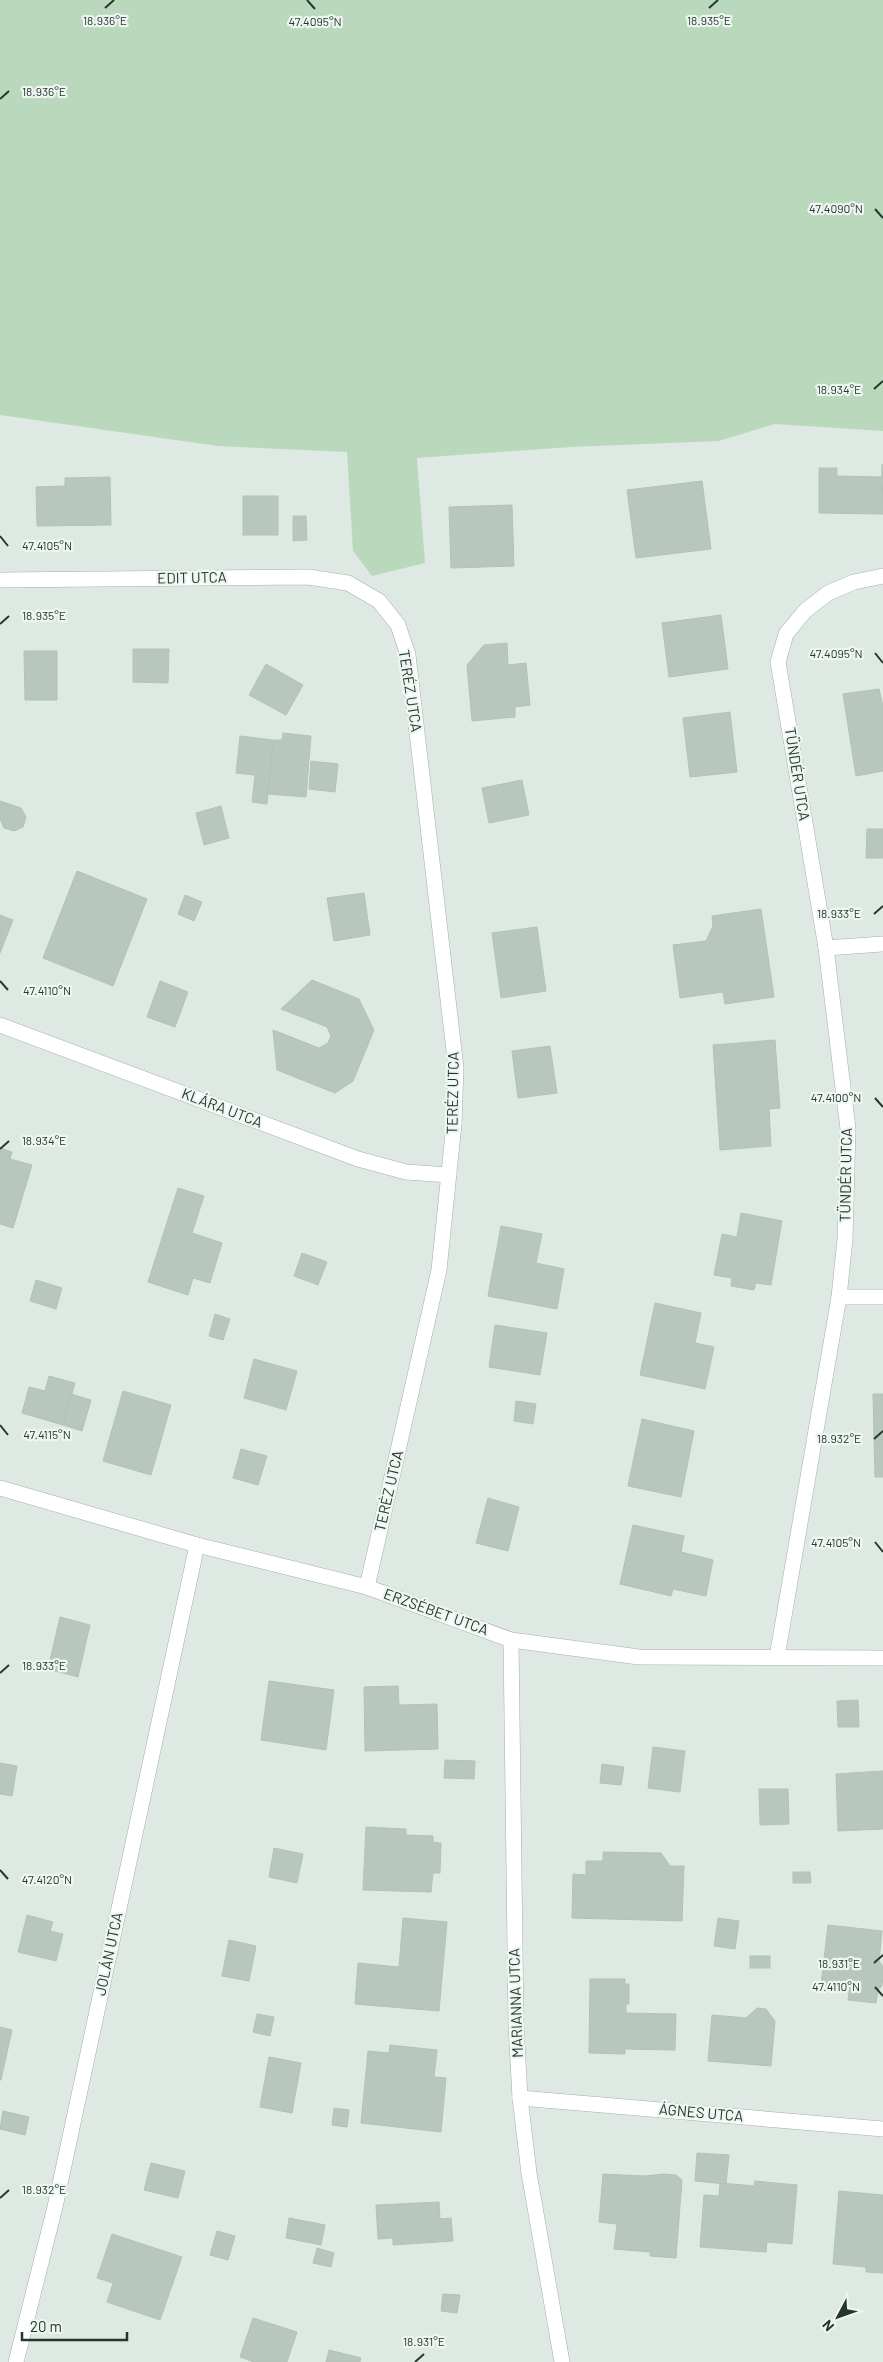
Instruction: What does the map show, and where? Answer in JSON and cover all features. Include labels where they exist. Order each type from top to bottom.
[{"type":"street","name":"TÜNDÉR UTCA","points":[[777,1657],[838,1297],[845,1239],[848,1129],[826,948],[778,662],[786,634],[805,610],[828,593],[854,582],[883,576]]},
{"type":"street","name":"EDIT UTCA","points":[[0,580],[308,577],[348,583],[379,601]]},
{"type":"street","name":"TERÉZ UTCA","points":[[367,1587],[439,1270],[449,1175],[456,1068],[408,656],[398,625],[379,601]]},
{"type":"street","points":[[826,948],[883,944]]},
{"type":"street","name":"KLÁRA UTCA","points":[[0,1025],[358,1159],[406,1172],[449,1175]]},
{"type":"street","points":[[838,1297],[883,1298]]},
{"type":"street","name":"ERZSÉBET UTCA","points":[[0,1488],[197,1545],[367,1587],[511,1640],[639,1657],[883,1658]]},
{"type":"street","name":"JOLÁN UTCA","points":[[16,2362],[55,2207],[197,1545]]},
{"type":"street","name":"MARIANNA UTCA","points":[[511,1640],[516,2024],[520,2098],[529,2173],[562,2362]]},
{"type":"street","name":"ÁGNES UTCA","points":[[520,2098],[883,2129]]},
{"type":"green space","points":[[0,0],[883,0],[883,431],[775,424],[719,441],[571,447],[417,458],[425,563],[372,576],[353,551],[347,452],[218,446],[0,415]]},
{"type":"building","points":[[882,464],[883,514],[819,513],[819,468],[837,468],[837,476],[882,477]]},
{"type":"building","points":[[110,477],[111,525],[37,526],[36,487],[65,486],[65,478]]},
{"type":"building","points":[[702,481],[711,549],[636,558],[627,490]]},
{"type":"building","points":[[243,496],[278,496],[278,535],[243,535]]},
{"type":"building","points":[[512,505],[514,566],[451,568],[449,507]]},
{"type":"building","points":[[293,516],[306,516],[307,540],[293,541]]},
{"type":"building","points":[[721,615],[728,669],[669,677],[662,623]]},
{"type":"building","points":[[507,643],[508,665],[526,663],[530,705],[515,707],[515,717],[472,721],[467,665],[484,645]]},
{"type":"building","points":[[133,649],[169,649],[168,683],[133,682]]},
{"type":"building","points":[[24,651],[57,651],[57,700],[25,700]]},
{"type":"building","points":[[266,664],[303,685],[286,715],[249,695]]},
{"type":"building","points":[[879,689],[883,706],[883,771],[856,776],[843,694]]},
{"type":"building","points":[[730,712],[737,772],[690,777],[683,718]]},
{"type":"building","points":[[283,733],[311,736],[306,797],[268,794],[273,740],[282,740]]},
{"type":"building","points":[[240,736],[273,740],[267,804],[252,802],[255,775],[236,773]]},
{"type":"building","points":[[311,761],[338,764],[335,792],[309,789]]},
{"type":"building","points":[[522,780],[529,815],[489,823],[482,788]]},
{"type":"building","points":[[0,801],[21,808],[26,817],[23,827],[14,831],[4,828],[0,819]]},
{"type":"building","points":[[221,806],[229,838],[204,845],[196,813]]},
{"type":"building","points":[[867,829],[883,829],[883,858],[866,858]]},
{"type":"building","points":[[77,871],[147,899],[113,986],[43,958]]},
{"type":"building","points":[[364,893],[370,935],[334,941],[327,898]]},
{"type":"building","points":[[185,895],[202,902],[194,921],[178,914]]},
{"type":"building","points":[[761,909],[774,997],[725,1004],[723,992],[680,998],[673,945],[706,941],[713,926],[712,916]]},
{"type":"building","points":[[0,915],[13,920],[0,953]]},
{"type":"building","points":[[537,927],[546,991],[501,998],[492,933]]},
{"type":"building","points":[[312,980],[359,999],[374,1030],[353,1081],[335,1093],[277,1070],[273,1030],[319,1048],[328,1043],[331,1036],[327,1027],[281,1009]]},
{"type":"building","points":[[160,981],[188,992],[175,1027],[147,1017]]},
{"type":"building","points":[[775,1040],[780,1108],[769,1109],[771,1146],[720,1150],[713,1045]]},
{"type":"building","points":[[550,1046],[557,1093],[518,1098],[512,1051]]},
{"type":"building","points":[[0,1148],[12,1152],[10,1159],[32,1165],[13,1228],[0,1224]]},
{"type":"building","points":[[178,1188],[204,1196],[192,1233],[222,1243],[210,1283],[193,1278],[188,1295],[148,1282]]},
{"type":"building","points":[[741,1213],[782,1221],[771,1285],[756,1283],[754,1290],[731,1286],[732,1278],[714,1275],[722,1234],[737,1237]]},
{"type":"building","points":[[501,1226],[542,1234],[536,1263],[564,1269],[557,1309],[488,1296]]},
{"type":"building","points":[[302,1253],[327,1262],[318,1285],[294,1276]]},
{"type":"building","points":[[36,1280],[62,1288],[56,1309],[30,1301]]},
{"type":"building","points":[[655,1303],[701,1313],[695,1343],[714,1347],[705,1389],[640,1375]]},
{"type":"building","points":[[215,1314],[230,1319],[223,1340],[209,1336]]},
{"type":"building","points":[[495,1325],[547,1333],[540,1375],[489,1367]]},
{"type":"building","points":[[254,1359],[297,1371],[286,1410],[244,1398]]},
{"type":"building","points":[[49,1376],[75,1383],[63,1425],[22,1413],[29,1387],[45,1391]]},
{"type":"building","points":[[123,1391],[171,1405],[151,1475],[103,1461]]},
{"type":"building","points":[[71,1394],[91,1400],[82,1431],[63,1425]]},
{"type":"building","points":[[873,1394],[883,1394],[883,1477],[875,1477]]},
{"type":"building","points":[[516,1401],[536,1404],[533,1424],[514,1421]]},
{"type":"building","points":[[642,1419],[694,1431],[681,1497],[628,1486]]},
{"type":"building","points":[[241,1449],[267,1456],[258,1485],[233,1478]]},
{"type":"building","points":[[488,1498],[519,1507],[508,1551],[476,1543]]},
{"type":"building","points":[[633,1525],[684,1536],[681,1552],[713,1560],[706,1596],[673,1589],[671,1596],[620,1584]]},
{"type":"building","points":[[60,1617],[90,1625],[78,1677],[48,1669]]},
{"type":"building","points":[[269,1681],[334,1690],[326,1750],[261,1740]]},
{"type":"building","points":[[398,1686],[399,1705],[437,1704],[438,1749],[365,1751],[364,1687]]},
{"type":"building","points":[[858,1700],[859,1727],[838,1727],[837,1701]]},
{"type":"building","points":[[653,1747],[685,1751],[680,1792],[648,1788]]},
{"type":"building","points":[[445,1760],[475,1761],[474,1779],[444,1778]]},
{"type":"building","points":[[0,1763],[17,1766],[12,1796],[0,1794]]},
{"type":"building","points":[[602,1764],[624,1767],[621,1785],[600,1783]]},
{"type":"building","points":[[883,1771],[883,1829],[838,1831],[836,1774]]},
{"type":"building","points":[[759,1789],[788,1789],[789,1824],[760,1825]]},
{"type":"building","points":[[366,1827],[406,1829],[406,1835],[433,1836],[433,1842],[441,1843],[440,1873],[433,1873],[431,1892],[363,1890]]},
{"type":"building","points":[[274,1848],[303,1854],[297,1883],[269,1877]]},
{"type":"building","points":[[603,1852],[661,1853],[670,1866],[684,1866],[682,1921],[572,1918],[573,1874],[586,1875],[586,1861],[603,1861]]},
{"type":"building","points":[[793,1872],[810,1872],[811,1883],[793,1883]]},
{"type":"building","points":[[27,1915],[53,1922],[50,1931],[63,1934],[56,1961],[18,1952]]},
{"type":"building","points":[[403,1918],[447,1922],[439,2011],[355,2004],[358,1963],[399,1967]]},
{"type":"building","points":[[718,1918],[739,1921],[735,1949],[714,1946]]},
{"type":"building","points":[[828,1925],[882,1931],[879,1961],[883,1966],[883,1976],[882,1986],[878,1990],[876,2003],[848,2000],[850,1986],[821,1985]]},
{"type":"building","points":[[229,1940],[256,1946],[249,1981],[222,1976]]},
{"type":"building","points":[[750,1956],[770,1956],[770,1968],[750,1968]]},
{"type":"building","points":[[590,1979],[625,1979],[625,1984],[629,1984],[629,2004],[626,2004],[626,2013],[676,2014],[675,2050],[625,2049],[625,2054],[589,2053]]},
{"type":"building","points":[[757,2008],[766,2009],[775,2021],[771,2066],[708,2061],[712,2015],[746,2018]]},
{"type":"building","points":[[257,2014],[274,2017],[270,2036],[253,2032]]},
{"type":"building","points":[[0,2027],[12,2030],[1,2080],[0,2080]]},
{"type":"building","points":[[390,2045],[437,2050],[434,2077],[446,2078],[441,2132],[361,2123],[368,2051],[389,2053]]},
{"type":"building","points":[[269,2057],[301,2063],[292,2113],[260,2107]]},
{"type":"building","points":[[334,2108],[349,2110],[347,2127],[332,2125]]},
{"type":"building","points":[[3,2111],[29,2117],[25,2135],[0,2129]]},
{"type":"building","points":[[697,2153],[729,2155],[726,2184],[695,2181]]},
{"type":"building","points":[[151,2163],[185,2171],[178,2198],[144,2190]]},
{"type":"building","points":[[603,2174],[644,2176],[664,2174],[676,2175],[682,2180],[676,2258],[650,2256],[650,2252],[614,2249],[617,2224],[599,2222]]},
{"type":"building","points":[[755,2181],[797,2185],[792,2244],[767,2242],[766,2252],[700,2247],[704,2195],[719,2196],[720,2183],[754,2186]]},
{"type":"building","points":[[839,2191],[883,2195],[883,2273],[866,2272],[866,2267],[833,2264]]},
{"type":"building","points":[[439,2202],[440,2219],[451,2218],[453,2241],[393,2245],[393,2238],[378,2239],[376,2205]]},
{"type":"building","points":[[289,2218],[325,2225],[321,2245],[286,2238]]},
{"type":"building","points":[[217,2231],[235,2236],[228,2260],[210,2255]]},
{"type":"building","points":[[112,2234],[182,2257],[160,2320],[107,2302],[113,2283],[97,2278]]},
{"type":"building","points":[[317,2248],[334,2253],[331,2267],[313,2263]]},
{"type":"building","points":[[443,2294],[460,2295],[457,2313],[441,2311]]},
{"type":"building","points":[[253,2318],[297,2332],[287,2362],[254,2362],[240,2357]]},
{"type":"building","points":[[329,2350],[361,2358],[360,2362],[326,2362]]}]
